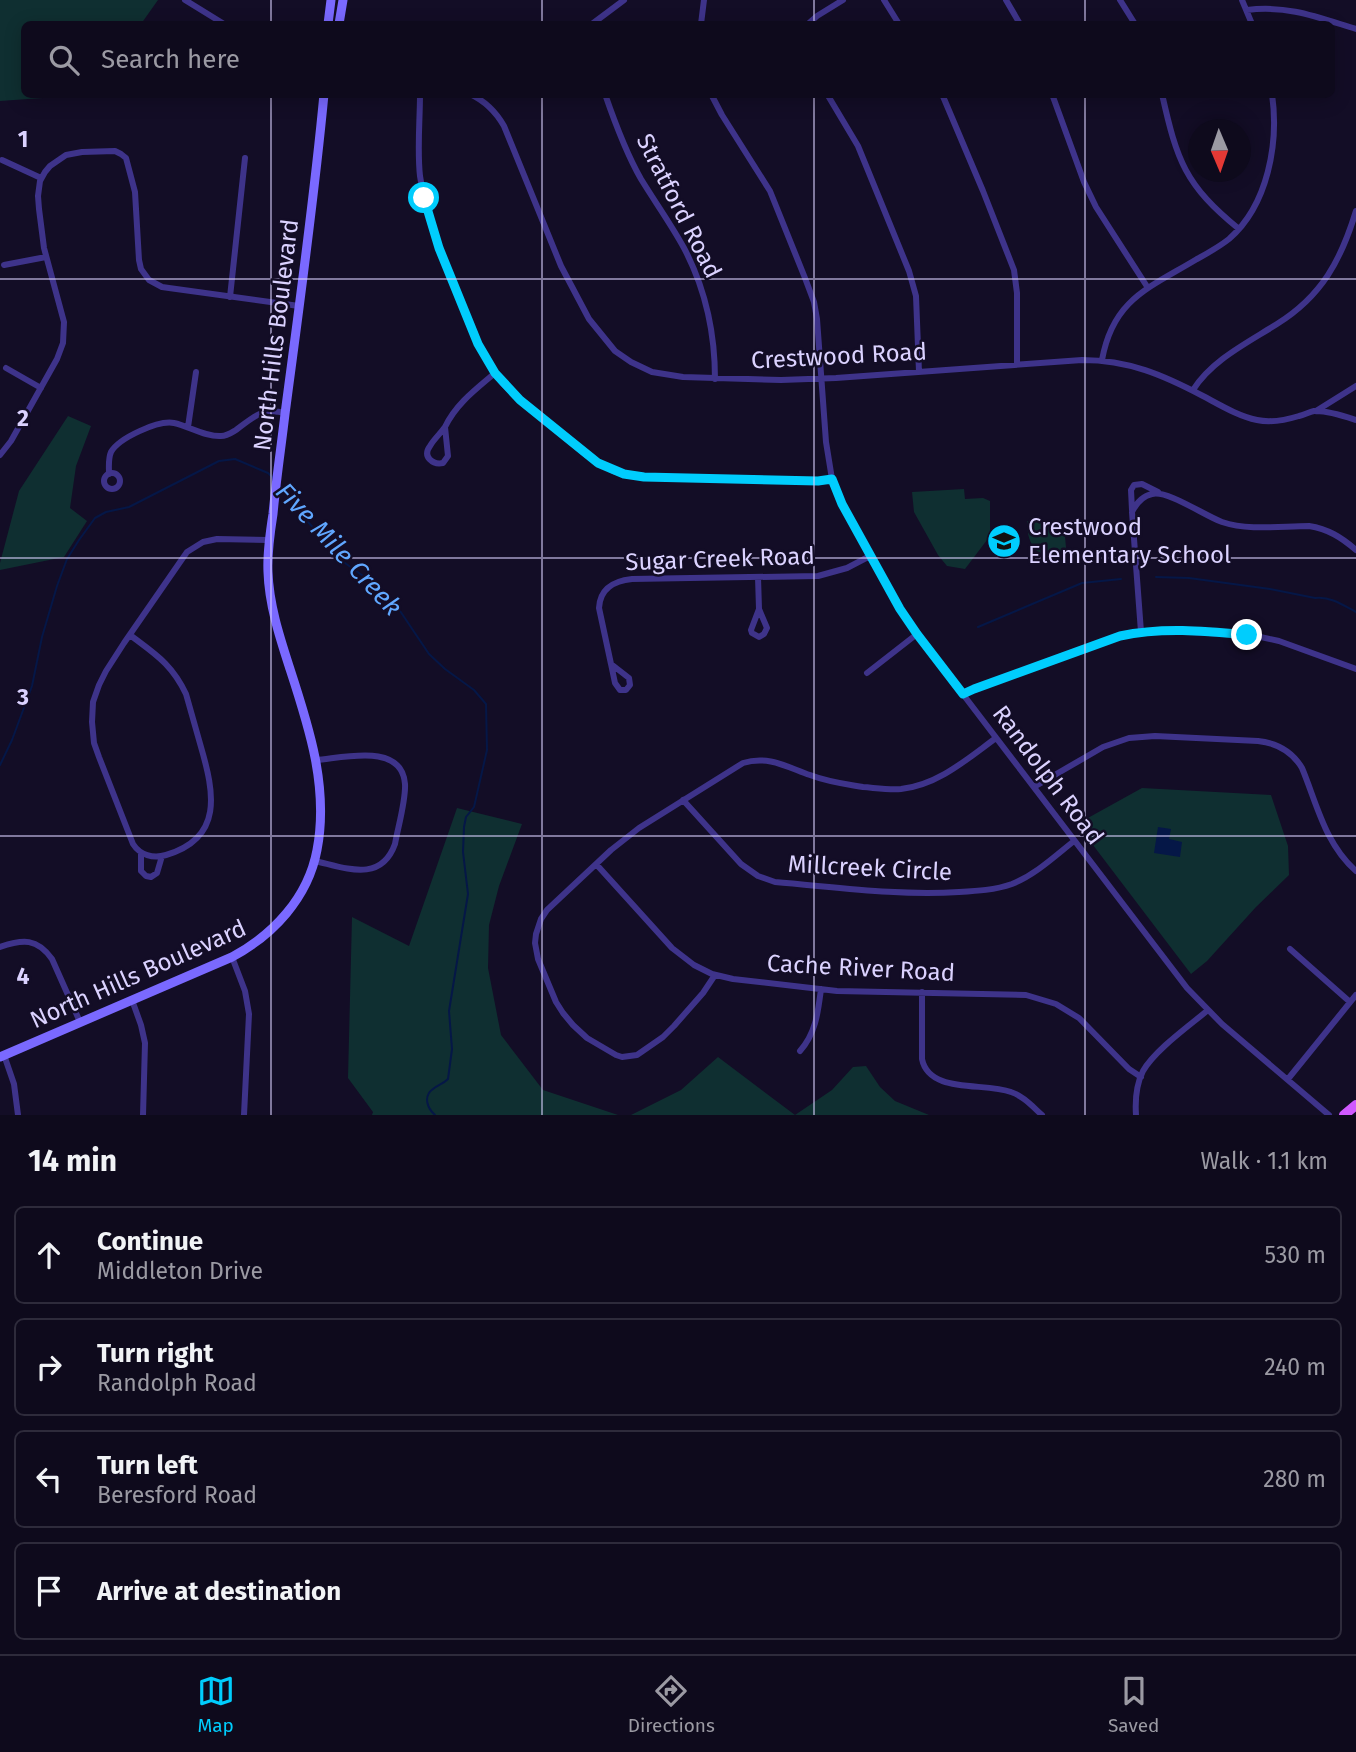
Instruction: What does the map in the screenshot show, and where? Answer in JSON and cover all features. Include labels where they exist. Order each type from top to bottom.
[{"type":"main road","points":[[1344,1115],[1354,1109]]},
{"type":"street","points":[[185,0],[219,21]]},
{"type":"street","points":[[328,21],[331,0]]},
{"type":"street","points":[[340,21],[342,0]]},
{"type":"street","points":[[597,21],[624,0]]},
{"type":"street","points":[[701,21],[704,0]]},
{"type":"street","points":[[811,21],[843,0]]},
{"type":"street","points":[[884,0],[897,21]]},
{"type":"street","points":[[1006,0],[1018,21]]},
{"type":"street","points":[[1120,0],[1133,21]]},
{"type":"street","points":[[1242,0],[1251,21]]},
{"type":"street","points":[[1247,10],[1288,9],[1329,21]]},
{"type":"street","points":[[1335,23],[1356,29]]},
{"type":"street","name":"North Hills Boulevard","points":[[2,1056],[232,957],[263,939],[278,924],[302,891],[315,861],[320,814],[319,776],[307,720],[273,613],[268,572],[324,98]]},
{"type":"street","points":[[420,98],[419,162],[426,207],[439,248],[478,344],[495,373],[520,400],[586,455],[607,468],[624,474],[657,478],[832,479]]},
{"type":"street","name":"Crestwood Road","points":[[483,98],[504,127],[561,266],[589,318],[607,343],[625,359],[652,372],[715,379],[821,379],[1102,360],[1146,369],[1241,415],[1261,421],[1282,420],[1315,411],[1356,420]]},
{"type":"street","name":"Stratford Road","points":[[607,98],[631,160],[695,272],[709,320],[715,356],[715,379]]},
{"type":"street","name":"Randolph Road","points":[[713,98],[770,191],[814,302],[826,442],[832,479],[870,556],[917,634],[1175,973],[1208,1010],[1329,1115]]},
{"type":"street","points":[[829,98],[858,146],[909,271],[916,296],[919,372]]},
{"type":"street","points":[[944,98],[1012,262],[1017,293],[1017,364]]},
{"type":"street","points":[[1053,98],[1090,194],[1148,288]]},
{"type":"street","points":[[1163,98],[1174,144],[1188,176],[1208,202],[1239,229]]},
{"type":"street","points":[[1102,360],[1105,343],[1115,319],[1133,299],[1228,240],[1239,229],[1256,203],[1267,171],[1274,127],[1272,98]]},
{"type":"street","points":[[0,455],[11,441],[60,353],[64,332],[61,309],[46,257],[38,196],[41,178],[59,158],[72,153],[115,151],[126,158],[135,192],[139,260],[149,280],[162,287],[299,306]]},
{"type":"street","points":[[230,297],[244,158]]},
{"type":"street","points":[[2,160],[41,178]]},
{"type":"street","points":[[1193,390],[1217,364],[1288,317],[1314,293],[1339,257],[1356,211]]},
{"type":"street","points":[[4,265],[46,257]]},
{"type":"street","points":[[6,368],[41,388]]},
{"type":"street","points":[[188,427],[196,372]]},
{"type":"street","points":[[445,427],[448,456],[443,463],[432,463],[428,457],[428,448],[445,427],[454,410],[495,373]]},
{"type":"street","points":[[1315,411],[1356,386]]},
{"type":"street","points":[[109,474],[109,457],[117,444],[153,425],[173,423],[223,436],[259,413],[285,413]]},
{"type":"street","points":[[1141,632],[1131,490],[1137,483],[1222,522],[1240,526],[1309,526],[1337,535],[1356,550]]},
{"type":"street","points":[[1132,512],[1136,504],[1148,495],[1164,494]]},
{"type":"street","points":[[130,635],[164,661],[179,680],[186,694],[211,786],[210,813],[201,833],[185,847],[162,856],[141,853],[133,844],[94,743],[93,702],[106,671],[130,635],[181,559],[195,546],[217,539],[270,540]]},
{"type":"street","name":"Sugar Creek Road","points":[[611,664],[599,602],[613,583],[632,579],[818,576],[847,568],[870,556]]},
{"type":"street","points":[[758,577],[758,609]]},
{"type":"street","points":[[963,694],[1104,641],[1141,632],[1174,630],[1256,636],[1279,641],[1356,668]]},
{"type":"street","points":[[867,673],[917,634]]},
{"type":"street","points":[[1034,787],[1103,747],[1129,738],[1155,736],[1271,743],[1287,751],[1302,768],[1328,835],[1343,858],[1356,871]]},
{"type":"street","points":[[715,975],[703,993],[663,1037],[637,1055],[622,1057],[587,1038],[573,1025],[556,1002],[537,953],[536,934],[547,910],[639,828],[747,762],[764,759],[836,783],[899,789],[923,784],[947,773],[996,738]]},
{"type":"street","points":[[315,861],[363,871],[374,869],[385,862],[395,844],[405,782],[392,761],[383,757],[367,755],[316,760]]},
{"type":"street","name":"Millcreek Circle","points":[[683,800],[741,864],[758,876],[775,882],[899,892],[946,893],[997,888],[1021,880],[1074,841]]},
{"type":"street","points":[[141,853],[142,871],[151,877],[157,873],[162,856]]},
{"type":"street","name":"Cache River Road","points":[[596,864],[672,948],[694,965],[715,975],[821,989],[1026,995],[1048,1001],[1079,1018],[1129,1069],[1141,1077]]},
{"type":"street","points":[[0,947],[15,942],[28,942],[47,951],[80,1022]]},
{"type":"street","points":[[1290,949],[1350,1002]]},
{"type":"street","points":[[232,957],[245,991],[248,1014],[244,1115]]},
{"type":"street","points":[[800,1051],[815,1027],[821,989]]},
{"type":"street","points":[[922,992],[922,1059],[930,1074],[941,1081],[1012,1092],[1024,1098],[1042,1115]]},
{"type":"street","points":[[1288,1079],[1356,995]]},
{"type":"street","points":[[132,1000],[145,1043],[143,1115]]},
{"type":"street","points":[[1136,1115],[1136,1093],[1144,1070],[1208,1010]]},
{"type":"street","points":[[2,1056],[15,1084],[18,1115]]},
{"type":"green space","points":[[0,0],[158,0],[143,21],[21,21],[21,98],[42,98],[0,101]]},
{"type":"green space","points":[[68,416],[91,426],[76,466],[70,508],[87,521],[64,557],[0,570],[19,491]]},
{"type":"green space","points":[[964,489],[965,499],[983,498],[990,501],[990,536],[965,569],[947,566],[938,555],[914,512],[912,492]]},
{"type":"green space","points":[[1060,520],[1064,525],[1067,559],[1042,555],[1036,551],[1029,538],[1027,521]]},
{"type":"green space","points":[[1142,788],[1271,795],[1288,846],[1289,875],[1207,961],[1191,974],[1077,824]]},
{"type":"green space","points":[[457,808],[522,824],[499,886],[489,925],[488,968],[501,1035],[543,1090],[618,1115],[372,1115],[373,1112],[348,1078],[352,917],[409,946]]},
{"type":"green space","points":[[718,1057],[795,1115],[631,1115],[681,1090]]},
{"type":"green space","points":[[866,1066],[880,1087],[895,1101],[929,1115],[795,1115],[832,1090],[853,1067]]},
{"type":"water","points":[[1158,827],[1171,829],[1169,839],[1182,842],[1180,857],[1154,853]]},
{"type":"waterway","name":"Five Mile Creek","points":[[0,765],[32,686],[42,637],[67,559],[95,518],[106,512],[129,507],[219,461],[235,459],[268,473],[274,479]]},
{"type":"waterway","name":"Five Mile Creek","points":[[280,486],[345,563],[380,588],[394,602],[429,654],[474,690],[486,704],[487,750],[474,807],[466,817],[464,827],[463,852],[468,894],[449,1011],[452,1049],[448,1079],[430,1092],[427,1098],[428,1106],[435,1115]]},
{"type":"waterway","points":[[1156,577],[1189,578],[1326,598],[1356,612]]},
{"type":"waterway","points":[[978,627],[1082,583],[1121,579]]},
{"type":"place","name":"Crestwood Elementary School","points":[[1004,541]]},
{"type":"route","points":[[424,198],[431,227],[478,344],[493,371],[520,400],[586,455],[613,471],[635,477],[818,481],[832,479],[842,504],[900,609],[963,694],[1120,636],[1161,630],[1247,635]]}]
